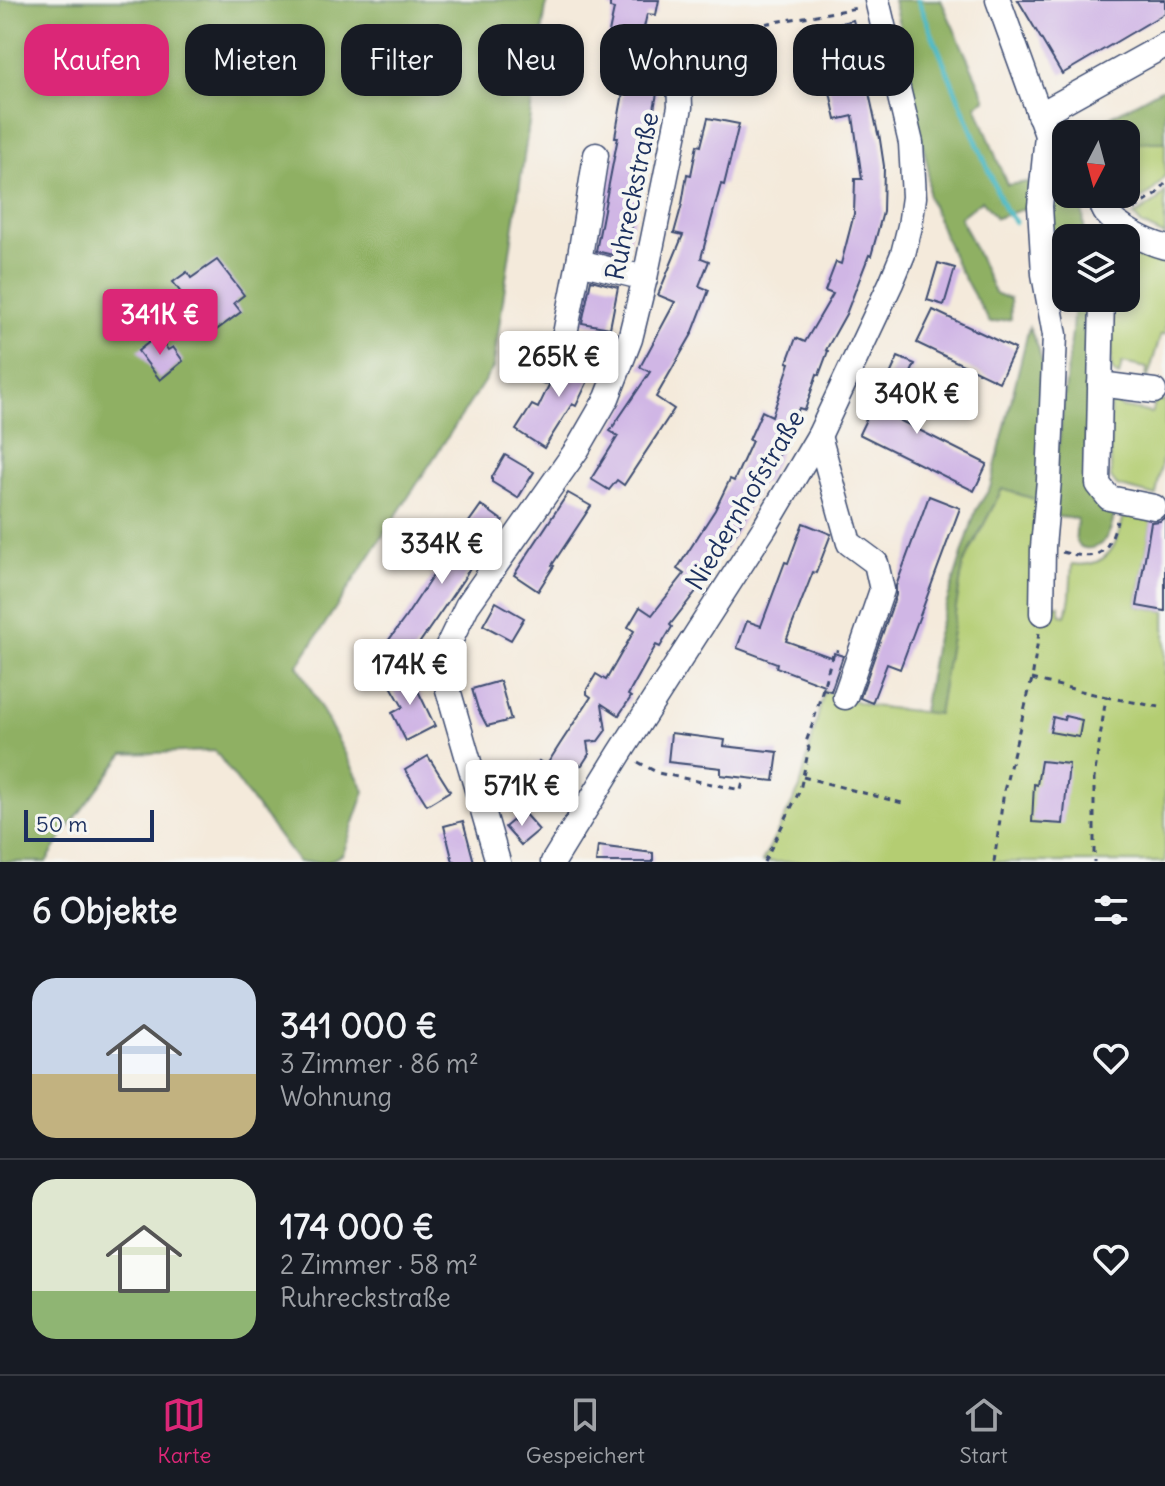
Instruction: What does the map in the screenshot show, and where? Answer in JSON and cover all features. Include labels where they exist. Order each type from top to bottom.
[{"type":"street","points":[[998,0],[1043,125],[1052,141]]},
{"type":"street","name":"Niedernhofstraße","points":[[553,862],[819,436],[903,254],[914,197],[911,143],[878,2]]},
{"type":"street","points":[[1043,125],[1165,45]]},
{"type":"street","name":"Ruhreckstraße","points":[[498,862],[440,662],[467,606],[578,448],[607,398],[630,339],[645,278],[680,107],[680,96]]},
{"type":"street","points":[[1042,613],[1055,335],[1044,274],[1040,206],[1043,125]]},
{"type":"street","points":[[546,371],[565,334],[596,155]]},
{"type":"street","points":[[1107,208],[1126,229],[1165,247]]},
{"type":"street","points":[[579,262],[645,278]]},
{"type":"street","points":[[1102,312],[1098,484],[1109,498],[1154,507]]},
{"type":"street","points":[[1100,384],[1154,391]]},
{"type":"street","points":[[819,436],[849,543],[876,563],[882,590],[845,697]]},
{"type":"path","points":[[758,24],[878,2]]},
{"type":"path","points":[[1140,205],[1156,195],[1165,184]]},
{"type":"path","points":[[1043,547],[1087,557],[1099,553],[1108,547],[1121,502]]},
{"type":"path","points":[[994,862],[1004,791],[1032,679],[1042,613]]},
{"type":"path","points":[[764,862],[800,790],[809,748],[806,742],[834,650],[858,657]]},
{"type":"path","points":[[1032,679],[1165,708]]},
{"type":"path","points":[[1094,862],[1094,779],[1106,697]]},
{"type":"path","points":[[620,753],[658,773],[741,790],[744,778]]},
{"type":"path","points":[[803,777],[902,803]]},
{"type":"green space","points":[[0,0],[547,0],[543,24],[478,24],[478,96],[533,96],[493,368],[298,665],[365,791],[343,854],[328,862],[298,862],[215,751],[124,754],[46,862],[0,862]]},
{"type":"green space","points":[[893,0],[941,0],[986,99],[976,105],[1007,185],[1035,181],[1033,206],[996,218],[982,200],[960,217],[995,293],[1010,299],[1011,319],[990,323],[956,264],[928,196],[928,167],[911,96],[914,96],[914,24],[899,24]]},
{"type":"green space","points":[[1165,89],[1165,142],[1140,142],[1140,120],[1104,120]]},
{"type":"green space","points":[[1140,141],[1165,142],[1165,175],[1149,194],[1140,198]]},
{"type":"green space","points":[[1052,178],[1052,208],[1083,208],[1084,224],[1052,224],[1051,274]]},
{"type":"green space","points":[[1165,192],[1165,236],[1142,225],[1134,216]]},
{"type":"green space","points":[[1140,246],[1165,258],[1165,334],[1161,334],[1147,380],[1147,368],[1122,363],[1119,376],[1111,367],[1112,312],[1140,312]]},
{"type":"green space","points":[[1073,312],[1093,312],[1089,470],[1114,510],[1112,527],[1106,538],[1092,548],[1084,548],[1078,543],[1077,519],[1050,516]]},
{"type":"green space","points":[[1029,327],[1038,347],[1048,388],[1041,501],[1002,489],[963,565],[938,714],[923,712],[936,637],[976,510],[990,488]]},
{"type":"green space","points":[[1122,394],[1120,407],[1152,413],[1156,399],[1165,401],[1165,441],[1156,496],[1117,486],[1111,478],[1110,401]]},
{"type":"green space","points":[[1002,489],[1041,501],[1054,606],[1059,605],[1061,615],[1066,616],[1072,564],[1084,565],[1103,559],[1114,545],[1124,514],[1153,514],[1137,606],[1165,611],[1165,862],[762,862],[800,788],[824,691],[871,706],[938,714],[963,565]]},
{"type":"building","points":[[610,0],[659,0],[656,15],[647,14],[645,24],[611,24],[614,9],[610,8]]},
{"type":"building","points":[[1018,0],[1165,0],[1165,13],[1062,74]]},
{"type":"building","points":[[622,96],[656,96],[626,258],[596,251],[618,137],[615,137]]},
{"type":"building","points":[[831,96],[870,96],[884,166],[883,212],[871,256],[846,314],[826,350],[805,410],[799,408],[766,484],[762,482],[724,552],[670,625],[672,627],[660,647],[656,645],[619,715],[602,704],[606,730],[598,741],[587,742],[589,754],[582,765],[557,773],[572,782],[557,806],[524,785],[539,761],[546,766],[591,697],[587,689],[596,674],[606,680],[634,631],[628,627],[640,607],[652,615],[684,574],[677,569],[715,510],[730,479],[734,481],[762,411],[772,416],[796,338],[805,342],[833,294],[825,291],[836,262],[841,264],[854,214],[855,179],[862,179],[853,116],[836,120]]},
{"type":"building","points":[[708,118],[739,124],[701,258],[709,261],[699,286],[709,290],[692,334],[656,397],[674,409],[624,485],[617,480],[609,490],[591,479],[618,436],[610,431],[650,372],[640,367],[675,302],[658,295],[683,235],[674,233],[687,174],[691,175],[697,145],[701,146]]},
{"type":"building","points":[[217,260],[244,295],[234,303],[241,312],[215,331],[209,322],[205,325],[173,282],[187,272],[191,278]]},
{"type":"building","points":[[938,263],[955,268],[944,305],[927,300]]},
{"type":"building","points":[[591,280],[618,287],[610,328],[582,323]]},
{"type":"building","points":[[933,310],[1015,349],[999,382],[917,343]]},
{"type":"building","points":[[158,335],[168,350],[173,347],[183,361],[160,380],[138,351]]},
{"type":"building","points":[[575,347],[599,358],[576,406],[572,404],[544,448],[516,430],[532,405],[538,408],[549,385],[559,378]]},
{"type":"building","points":[[898,357],[915,364],[891,416],[987,464],[974,491],[859,434],[872,407],[875,408]]},
{"type":"building","points":[[505,455],[534,472],[518,498],[492,482]]},
{"type":"building","points":[[568,493],[591,506],[538,591],[514,575]]},
{"type":"building","points":[[929,496],[960,508],[900,669],[887,664],[872,703],[860,698]]},
{"type":"building","points":[[481,505],[503,521],[402,668],[380,652],[440,565],[437,562],[451,541],[454,543]]},
{"type":"building","points":[[1165,517],[1165,611],[1137,606],[1151,522]]},
{"type":"building","points":[[803,523],[831,534],[786,641],[833,658],[834,653],[843,656],[831,691],[823,689],[824,685],[776,667],[777,663],[737,648],[747,621],[761,626]]},
{"type":"building","points":[[496,602],[524,618],[511,640],[483,625]]},
{"type":"building","points":[[408,670],[435,726],[406,741],[392,713],[403,707],[388,681]]},
{"type":"building","points":[[500,681],[511,720],[487,726],[472,689]]},
{"type":"building","points":[[1065,716],[1082,720],[1079,737],[1050,732],[1053,717],[1064,720]]},
{"type":"building","points":[[671,733],[725,740],[724,746],[778,752],[774,781],[721,775],[721,768],[668,762]]},
{"type":"building","points":[[428,756],[450,791],[427,805],[405,770]]},
{"type":"building","points":[[1041,761],[1069,764],[1063,824],[1032,822],[1034,784],[1037,785]]},
{"type":"building","points":[[523,812],[539,830],[521,845],[505,827]]},
{"type":"building","points":[[463,821],[474,862],[453,862],[444,826]]},
{"type":"building","points":[[598,846],[653,853],[653,862],[596,862]]},
{"type":"waterway","points":[[918,0],[1004,208],[1015,222]]}]
